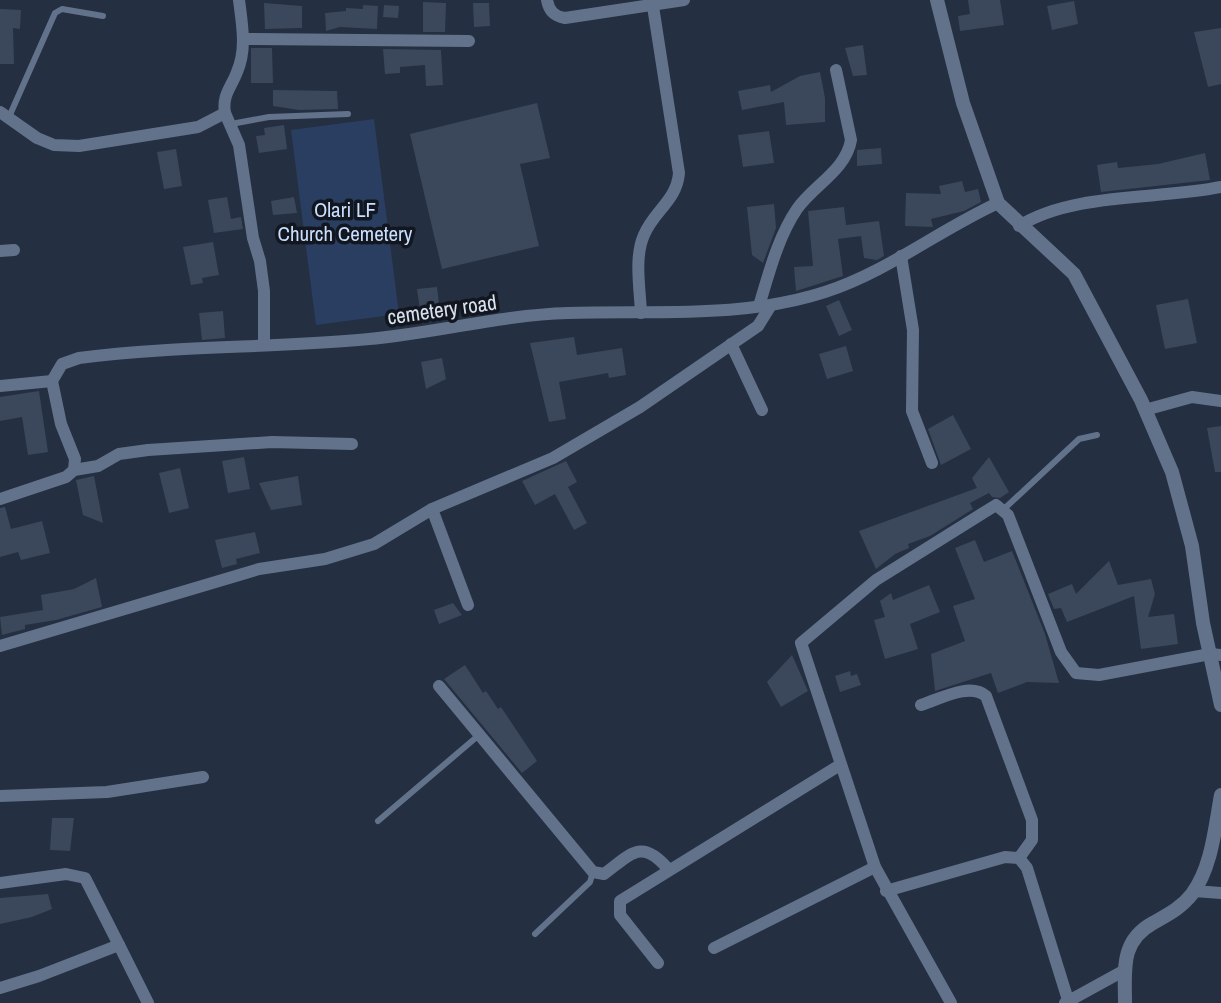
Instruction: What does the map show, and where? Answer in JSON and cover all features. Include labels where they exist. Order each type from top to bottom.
[{"type":"street","points":[[239,0],[244,39],[237,72],[223,102],[239,145],[253,238],[260,261],[264,344]]},
{"type":"street","points":[[547,0],[550,11],[557,17],[565,18],[684,0]]},
{"type":"street","points":[[937,0],[963,103],[998,203],[1019,226],[1074,274],[1090,299],[1145,410],[1182,504],[1215,655],[1221,705]]},
{"type":"street","points":[[641,313],[639,261],[642,239],[648,225],[676,193],[679,173],[652,3]]},
{"type":"street","points":[[244,39],[469,41]]},
{"type":"street","points":[[0,646],[260,569],[325,559],[374,544],[432,509],[553,458],[640,407],[732,344],[758,326],[788,223],[799,206],[849,150],[851,140],[836,70]]},
{"type":"street","points":[[5,115],[37,138],[54,145],[79,146],[186,130],[228,118]]},
{"type":"street","points":[[1019,226],[1039,214],[1066,206],[1221,187]]},
{"type":"street","name":"cemetery road","points":[[52,381],[62,364],[79,358],[264,344],[359,340],[565,313],[641,313],[765,305],[824,292],[901,256],[962,219],[998,203]]},
{"type":"street","points":[[0,251],[14,250]]},
{"type":"street","points":[[901,256],[913,330],[912,411],[932,463]]},
{"type":"street","points":[[732,344],[762,410]]},
{"type":"street","points":[[0,386],[52,381],[61,424],[75,459],[74,470]]},
{"type":"street","points":[[1145,410],[1192,397],[1221,401]]},
{"type":"street","points":[[0,499],[66,477],[74,470],[98,466],[119,454],[272,442],[352,444]]},
{"type":"street","points":[[951,1003],[886,891],[875,867],[801,643],[876,580],[996,505],[1004,509],[1061,652],[1076,673],[1099,675],[1215,655]]},
{"type":"street","points":[[432,509],[468,606]]},
{"type":"street","points":[[439,686],[593,873],[604,874],[636,851],[644,850],[656,854],[669,870]]},
{"type":"street","points":[[921,705],[969,689],[979,690],[986,696],[1032,820],[1032,841],[1019,858]]},
{"type":"street","points":[[658,963],[618,909],[620,901],[840,765]]},
{"type":"street","points":[[0,796],[107,792],[203,777]]},
{"type":"street","points":[[1125,1003],[1125,970],[1130,940],[1181,906],[1194,891],[1209,857],[1221,795]]},
{"type":"street","points":[[886,891],[1005,857],[1019,858],[1027,868],[1066,1002],[1125,970]]},
{"type":"street","points":[[714,948],[875,867]]},
{"type":"street","points":[[0,883],[66,874],[85,878],[148,1003]]},
{"type":"street","points":[[1194,891],[1221,893]]},
{"type":"street","points":[[0,988],[119,945]]},
{"type":"lane","points":[[5,115],[55,13],[62,9],[103,16]]},
{"type":"lane","points":[[228,118],[348,114]]},
{"type":"lane","points":[[1004,509],[1079,439],[1097,435]]},
{"type":"lane","points":[[378,821],[479,735]]},
{"type":"lane","points":[[535,934],[590,882],[593,873]]},
{"type":"green space","name":"Olari LF Church Cemetery","points":[[374,119],[399,314],[316,325],[291,130]]},
{"type":"building","points":[[968,0],[1000,0],[1004,25],[960,31],[958,16],[970,14]]},
{"type":"building","points":[[1074,1],[1078,24],[1052,30],[1047,6]]},
{"type":"building","points":[[423,2],[446,3],[445,32],[423,32]]},
{"type":"building","points":[[264,3],[302,6],[302,28],[265,29]]},
{"type":"building","points":[[473,3],[489,3],[490,26],[474,27]]},
{"type":"building","points":[[363,5],[378,6],[377,29],[340,27],[326,31],[325,13],[346,11],[346,8],[363,9]]},
{"type":"building","points":[[384,5],[399,6],[398,18],[383,17]]},
{"type":"building","points":[[0,9],[21,10],[20,29],[13,28],[14,64],[0,64]]},
{"type":"building","points":[[1221,28],[1221,84],[1208,87],[1194,32]]},
{"type":"building","points":[[863,45],[867,75],[853,76],[845,48]]},
{"type":"building","points":[[251,48],[272,48],[273,83],[251,83]]},
{"type":"building","points":[[383,49],[441,50],[443,85],[426,86],[425,65],[400,67],[400,73],[385,74]]},
{"type":"building","points":[[820,72],[825,98],[825,122],[786,125],[784,102],[742,110],[738,91],[770,85],[771,92],[800,76]]},
{"type":"building","points":[[273,90],[337,91],[338,109],[299,110],[273,106]]},
{"type":"building","points":[[537,103],[550,158],[520,164],[539,246],[442,269],[410,134]]},
{"type":"building","points":[[284,125],[287,149],[259,153],[256,136],[265,135],[264,128]]},
{"type":"building","points":[[769,131],[774,163],[743,167],[738,135]]},
{"type":"building","points":[[881,148],[882,164],[857,166],[857,150]]},
{"type":"building","points":[[176,149],[182,186],[164,189],[157,152]]},
{"type":"building","points":[[1205,153],[1210,180],[1101,192],[1097,165],[1117,162],[1118,168],[1158,164]]},
{"type":"building","points":[[962,181],[965,192],[978,189],[981,202],[964,211],[931,219],[933,227],[905,226],[906,193],[941,194],[939,186]]},
{"type":"building","points":[[227,197],[231,219],[241,217],[243,229],[214,233],[208,200]]},
{"type":"building","points":[[294,197],[297,213],[273,215],[271,201]]},
{"type":"building","points":[[774,204],[776,228],[763,263],[752,255],[747,207]]},
{"type":"building","points":[[844,207],[846,225],[879,221],[884,256],[877,260],[864,258],[861,236],[838,239],[843,276],[796,291],[794,267],[813,266],[808,211]]},
{"type":"building","points":[[213,242],[219,275],[202,278],[203,283],[191,285],[183,247]]},
{"type":"building","points":[[437,287],[441,320],[422,323],[417,289]]},
{"type":"building","points":[[1188,299],[1197,343],[1165,349],[1156,305]]},
{"type":"building","points":[[839,300],[852,330],[839,336],[826,306]]},
{"type":"building","points":[[223,311],[225,338],[202,340],[199,313]]},
{"type":"building","points":[[574,337],[577,355],[622,348],[626,375],[609,378],[608,373],[559,382],[566,419],[549,422],[530,343]]},
{"type":"building","points":[[846,346],[853,371],[827,379],[819,354]]},
{"type":"building","points":[[442,358],[446,379],[426,389],[421,362]]},
{"type":"building","points":[[39,391],[48,452],[28,455],[22,417],[0,421],[0,397]]},
{"type":"building","points":[[953,415],[971,449],[941,465],[928,429]]},
{"type":"building","points":[[1221,426],[1221,472],[1215,472],[1207,428]]},
{"type":"building","points":[[244,457],[250,489],[228,493],[222,461]]},
{"type":"building","points":[[989,457],[1009,492],[1000,498],[992,497],[989,493],[970,503],[973,509],[930,536],[908,544],[909,548],[895,554],[876,569],[859,531],[977,488],[972,478]]},
{"type":"building","points":[[566,461],[577,482],[568,487],[587,523],[574,530],[555,494],[535,505],[522,481]]},
{"type":"building","points":[[180,468],[189,508],[169,513],[159,473]]},
{"type":"building","points":[[94,476],[103,523],[83,515],[76,480]]},
{"type":"building","points":[[298,476],[302,505],[271,510],[259,483]]},
{"type":"building","points":[[5,507],[11,529],[42,521],[50,553],[21,560],[18,552],[0,557],[0,508]]},
{"type":"building","points":[[255,532],[260,553],[236,559],[237,564],[222,568],[215,540]]},
{"type":"building","points":[[975,540],[984,562],[1012,551],[1045,634],[1059,683],[1027,682],[998,693],[991,673],[935,691],[931,654],[965,641],[953,606],[975,599],[955,548]]},
{"type":"building","points":[[1109,561],[1118,585],[1151,579],[1155,594],[1148,617],[1174,614],[1178,644],[1141,649],[1134,596],[1067,622],[1061,608],[1054,609],[1048,594],[1072,584],[1076,594]]},
{"type":"building","points":[[96,578],[102,607],[56,620],[25,625],[25,629],[2,635],[0,617],[43,610],[41,595],[74,589]]},
{"type":"building","points":[[929,585],[940,612],[910,624],[918,649],[885,659],[874,620],[885,617],[880,601],[891,593],[893,600]]},
{"type":"building","points":[[453,603],[462,615],[439,624],[434,610]]},
{"type":"building","points":[[792,655],[808,691],[781,707],[767,682]]},
{"type":"building","points":[[465,665],[483,693],[486,691],[498,709],[501,707],[537,761],[522,773],[444,679]]},
{"type":"building","points":[[850,671],[851,676],[857,674],[861,685],[840,692],[835,676]]},
{"type":"building","points":[[52,818],[74,818],[70,851],[50,850]]},
{"type":"building","points":[[48,894],[52,909],[32,917],[0,924],[0,898]]}]
